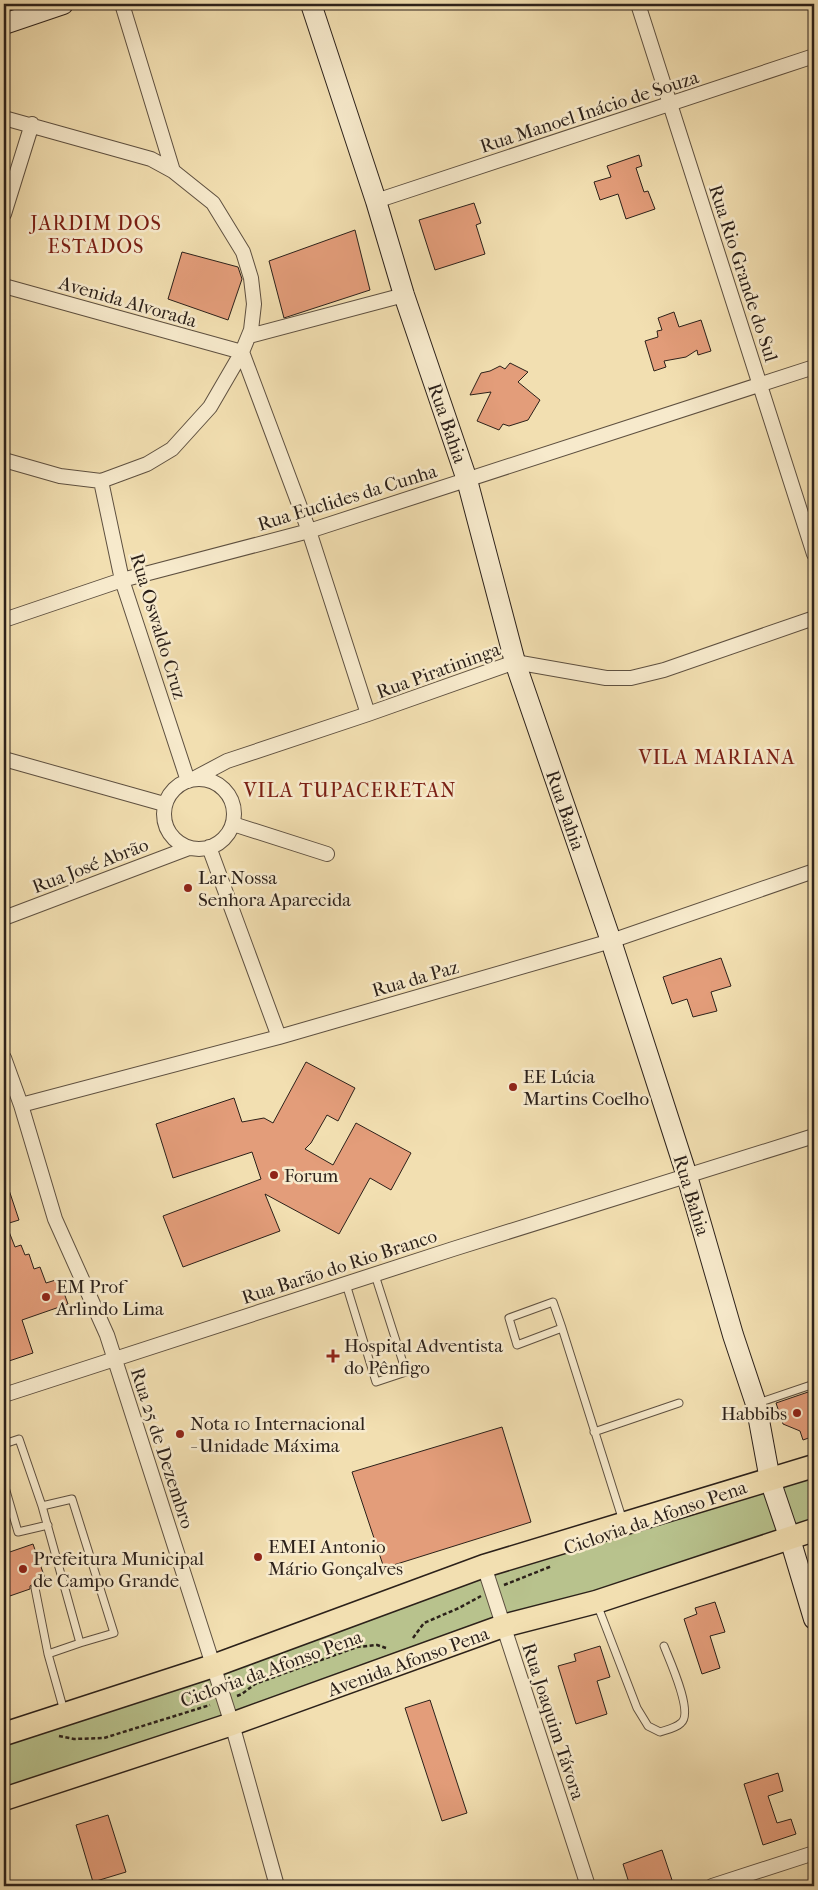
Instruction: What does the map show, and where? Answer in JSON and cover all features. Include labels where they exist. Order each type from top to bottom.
[{"type":"main road","points":[[4,1734],[213,1666],[484,1566],[814,1466]]},
{"type":"main road","name":"Avenida Afonso Pena","points":[[4,1798],[232,1724],[503,1626],[596,1602],[814,1530]]},
{"type":"street","points":[[4,24],[63,4]]},
{"type":"street","points":[[122,4],[173,171]]},
{"type":"street","name":"Rua Bahia","points":[[311,4],[376,201],[404,295],[467,480],[515,662],[611,941],[687,1176],[733,1335],[756,1404],[770,1480],[790,1538],[814,1619]]},
{"type":"street","name":"Rua Rio Grande do Sul","points":[[638,4],[814,554]]},
{"type":"street","name":"Rua Manoel Inácio de Souza","points":[[376,201],[814,56]]},
{"type":"street","points":[[4,118],[32,124],[151,159],[173,171],[213,203],[243,252],[251,278],[254,304],[251,330],[242,352],[210,407],[172,449],[147,464],[101,481],[60,476],[4,460]]},
{"type":"street","points":[[4,214],[32,124]]},
{"type":"street","name":"Avenida Alvorada","points":[[4,286],[242,352]]},
{"type":"street","points":[[249,336],[404,295]]},
{"type":"street","points":[[242,352],[309,531],[368,714]]},
{"type":"street","name":"Rua Euclides da Cunha","points":[[4,620],[122,580],[309,531],[814,367]]},
{"type":"street","name":"Rua Oswaldo Cruz","points":[[101,481],[122,580],[191,779]]},
{"type":"street","name":"Rua Piratininga","points":[[191,779],[227,761],[515,662],[606,678],[631,678],[664,670],[814,618]]},
{"type":"street","points":[[4,759],[164,804]]},
{"type":"street","points":[[191,779],[209,780],[222,786],[230,796],[235,810],[233,824],[227,836],[216,845],[203,850],[189,848],[176,842],[167,831],[163,818],[164,804],[171,791],[191,779]]},
{"type":"street","points":[[233,824],[327,854]]},
{"type":"street","points":[[209,847],[279,1037]]},
{"type":"street","name":"Rua José Abrão","points":[[4,918],[189,848]]},
{"type":"street","name":"Rua da Paz","points":[[21,1105],[279,1037],[611,941],[814,871]]},
{"type":"street","name":"Rua 25 de Dezembro","points":[[4,1058],[21,1105],[55,1219],[107,1335],[232,1724],[277,1886]]},
{"type":"street","points":[[4,1089],[21,1105]]},
{"type":"street","name":"Rua Barão do Rio Branco","points":[[4,1394],[814,1136]]},
{"type":"street","name":"Rua Joaquim Távora","points":[[484,1566],[588,1886]]},
{"type":"street","points":[[712,1886],[814,1853]]},
{"type":"lane","points":[[346,1284],[376,1382],[406,1372],[375,1275]]},
{"type":"lane","points":[[562,1328],[518,1345],[509,1318],[553,1302],[562,1328],[624,1524]]},
{"type":"lane","points":[[756,1404],[814,1384]]},
{"type":"lane","points":[[594,1432],[679,1403]]},
{"type":"lane","points":[[4,1444],[19,1439],[48,1525],[80,1643]]},
{"type":"lane","points":[[4,1484],[18,1532],[48,1525]]},
{"type":"lane","points":[[42,1506],[72,1498],[114,1632],[48,1654]]},
{"type":"lane","points":[[35,1588],[48,1654],[65,1714]]},
{"type":"lane","points":[[596,1602],[637,1708],[648,1726],[660,1732],[681,1723],[686,1710],[664,1646]]},
{"type":"path","name":"Ciclovia da Afonso Pena","points":[[411,1641],[424,1623],[524,1576],[560,1564]]},
{"type":"path","name":"Ciclovia da Afonso Pena","points":[[58,1736],[74,1739],[104,1738],[242,1694],[255,1684],[357,1647],[376,1645],[392,1648]]},
{"type":"green space","points":[[814,1466],[814,1530],[4,1799],[4,1735]]},
{"type":"building","points":[[639,155],[642,166],[636,168],[644,192],[648,191],[655,209],[626,219],[618,194],[600,200],[594,182],[611,177],[607,166]]},
{"type":"building","points":[[474,203],[481,223],[476,225],[485,254],[435,270],[419,220]]},
{"type":"building","points":[[355,230],[370,290],[284,318],[269,261]]},
{"type":"building","points":[[182,252],[238,267],[242,279],[228,320],[168,299]]},
{"type":"building","points":[[674,312],[679,327],[701,320],[711,351],[698,355],[697,350],[686,357],[664,361],[666,367],[654,371],[645,341],[658,337],[657,331],[662,330],[658,318]]},
{"type":"building","points":[[510,363],[528,372],[518,382],[540,400],[528,420],[509,426],[503,424],[499,430],[477,421],[491,392],[470,395],[481,373],[500,366],[505,369]]},
{"type":"building","points":[[721,958],[731,986],[711,992],[717,1011],[693,1017],[687,999],[672,1004],[663,977]]},
{"type":"building","points":[[306,1062],[355,1088],[338,1121],[327,1115],[311,1143],[305,1149],[333,1165],[356,1123],[411,1153],[391,1190],[370,1178],[339,1234],[265,1194],[280,1231],[183,1267],[163,1216],[261,1179],[252,1152],[173,1178],[156,1124],[234,1098],[242,1122],[264,1118],[273,1123]]},
{"type":"building","points":[[4,1181],[6,1181],[19,1220],[6,1224],[15,1247],[21,1245],[25,1255],[29,1254],[34,1269],[40,1267],[46,1283],[59,1279],[68,1304],[22,1320],[33,1353],[9,1361],[4,1346]]},
{"type":"building","name":"Habbibs","points":[[814,1390],[814,1436],[803,1440],[800,1431],[783,1424],[776,1403]]},
{"type":"building","points":[[502,1427],[531,1522],[384,1568],[352,1472]]},
{"type":"building","name":"Prefeitura Municipal de Campo Grande","points":[[33,1544],[47,1584],[40,1586],[34,1583],[30,1586],[30,1589],[4,1598],[4,1554]]},
{"type":"building","points":[[715,1602],[725,1632],[710,1636],[720,1668],[702,1674],[684,1619],[697,1614],[695,1608]]},
{"type":"building","points":[[600,1646],[610,1677],[597,1681],[607,1714],[576,1724],[558,1666],[576,1661],[574,1654]]},
{"type":"building","points":[[430,1700],[467,1813],[442,1821],[405,1708]]},
{"type":"building","points":[[778,1773],[783,1791],[768,1796],[777,1823],[791,1819],[796,1834],[763,1845],[744,1784]]},
{"type":"building","points":[[108,1815],[126,1872],[93,1882],[76,1825]]},
{"type":"building","points":[[662,1850],[672,1880],[653,1886],[630,1886],[623,1864]]},
{"type":"place","name":"Lar Nossa Senhora Aparecida","points":[[188,888]]},
{"type":"place","name":"EE Lúcia Martins Coelho","points":[[513,1087]]},
{"type":"place","name":"Forum","points":[[274,1175]]},
{"type":"place","name":"EM Prof Arlindo Lima","points":[[46,1297]]},
{"type":"place","name":"Hospital Adventista do Pênfigo","points":[[333,1356]]},
{"type":"place","name":"Habbibs","points":[[797,1413]]},
{"type":"place","name":"Nota 10 Internacional - Unidade Máxima","points":[[180,1434]]},
{"type":"place","name":"EMEI Antonio Mário Gonçalves","points":[[258,1557]]},
{"type":"place","name":"Prefeitura Municipal de Campo Grande","points":[[23,1569]]},
{"type":"district","name":"JARDIM DOS ESTADOS","points":[[96,234]]},
{"type":"district","name":"VILA MARIANA","points":[[717,757]]},
{"type":"district","name":"VILA TUPACERETAN","points":[[350,790]]}]
